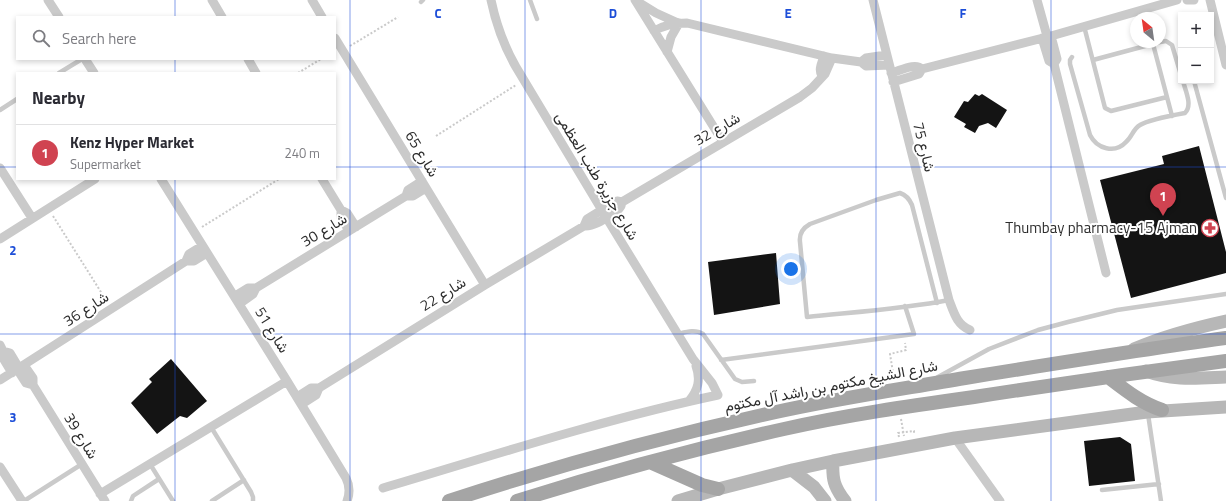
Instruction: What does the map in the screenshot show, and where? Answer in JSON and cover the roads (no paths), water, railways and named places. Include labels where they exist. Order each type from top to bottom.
[{"type":"main road","name":"شارع الشيخ مكتوم بن راشد آل مكتوم","points":[[449,501],[536,474],[700,429],[779,412],[868,394],[1128,352],[1226,338]]},
{"type":"main road","points":[[517,501],[604,474],[650,462],[778,430],[838,418],[1146,371],[1226,361]]},
{"type":"main road","points":[[1108,377],[1133,396],[1152,407],[1162,410]]},
{"type":"main road","points":[[650,462],[702,485],[718,489]]},
{"type":"street","points":[[48,0],[58,16]]},
{"type":"street","points":[[212,0],[221,16]]},
{"type":"street","points":[[312,0],[321,16]]},
{"type":"street","name":"شارع جزيرة طنب العظمى","points":[[490,0],[498,28],[512,61],[603,214],[693,359],[714,387],[718,395],[689,401]]},
{"type":"street","points":[[635,0],[656,13],[679,23],[696,25],[828,57],[861,62],[866,66],[891,74],[919,74],[922,68],[1047,37],[1177,0]]},
{"type":"street","points":[[635,0],[723,142]]},
{"type":"street","name":"شارع 75","points":[[873,0],[949,300],[959,323],[970,330]]},
{"type":"street","points":[[1037,0],[1047,37],[1056,56],[1056,61],[1054,64],[1106,273]]},
{"type":"street","points":[[1187,0],[1194,0]]},
{"type":"street","points":[[1210,0],[1212,12]]},
{"type":"street","points":[[654,31],[679,23]]},
{"type":"street","points":[[667,52],[671,37],[679,23]]},
{"type":"street","points":[[1214,28],[1226,65]]},
{"type":"street","name":"شارع 65","points":[[336,40],[485,285]]},
{"type":"street","points":[[861,62],[866,58],[886,55]]},
{"type":"street","name":"شارع 32","points":[[603,214],[620,208],[622,202],[800,97],[812,88],[822,76],[820,69],[828,57]]},
{"type":"street","points":[[86,60],[93,72]]},
{"type":"street","points":[[249,60],[255,72]]},
{"type":"street","points":[[0,168],[32,218]]},
{"type":"street","points":[[0,239],[93,180]]},
{"type":"street","name":"شارع 51","points":[[162,180],[300,400],[346,478],[349,487],[347,500]]},
{"type":"street","points":[[323,180],[341,210],[347,213],[352,229]]},
{"type":"street","name":"شارع 30","points":[[237,300],[248,288],[256,288],[406,196],[408,190],[424,185]]},
{"type":"street","name":"شارع 22","points":[[300,400],[312,388],[319,388],[485,285],[584,226],[591,226],[603,214]]},
{"type":"street","name":"شارع 36","points":[[0,380],[186,261],[189,254],[205,249]]},
{"type":"street","points":[[1128,352],[1152,341],[1173,334],[1226,321]]},
{"type":"street","name":"شارع 39","points":[[2,348],[3,358],[18,369],[26,383],[33,385],[103,497]]},
{"type":"street","name":"شارع جزيرة طنب العظمى","points":[[689,401],[697,390],[698,383],[698,376],[693,359]]},
{"type":"street","points":[[1146,371],[1161,376],[1178,379],[1226,377]]},
{"type":"street","points":[[103,497],[150,464],[287,381]]},
{"type":"street","points":[[383,488],[579,430],[689,401]]},
{"type":"street","points":[[678,501],[792,470],[954,438],[1162,410],[1212,409],[1226,407]]},
{"type":"street","points":[[954,438],[1000,501]]},
{"type":"street","points":[[833,461],[834,483],[845,501]]},
{"type":"street","points":[[0,467],[21,501]]},
{"type":"street","points":[[792,470],[814,487],[825,501]]},
{"type":"lane","points":[[530,0],[537,19]]},
{"type":"lane","points":[[1084,26],[1104,105],[1108,110],[1114,111],[1167,97]]},
{"type":"lane","points":[[1166,41],[1172,45],[1178,65]]},
{"type":"lane","points":[[1093,60],[1138,48]]},
{"type":"lane","points":[[1154,48],[1172,116]]},
{"type":"lane","points":[[1072,57],[1070,64],[1092,139],[1099,146],[1108,149],[1117,148],[1125,144],[1140,125],[1185,112],[1189,109],[1184,84]]},
{"type":"lane","points":[[61,72],[80,60]]},
{"type":"lane","points":[[1195,84],[1226,198]]},
{"type":"lane","points":[[0,110],[16,100]]},
{"type":"lane","points":[[937,303],[912,205],[910,199],[906,195],[900,193],[882,198],[825,218],[804,228],[800,235],[808,317],[937,303],[949,300]]},
{"type":"lane","points":[[925,385],[989,349],[1038,330],[1117,310],[1226,294]]},
{"type":"lane","points":[[721,360],[914,334],[905,306]]},
{"type":"lane","points":[[678,334],[694,331],[700,332],[735,378],[742,382],[754,381]]},
{"type":"lane","points":[[1147,412],[1161,501]]},
{"type":"lane","points":[[211,427],[244,480],[253,497],[253,501]]},
{"type":"lane","points":[[21,501],[82,464]]},
{"type":"lane","points":[[150,464],[173,501]]},
{"type":"lane","points":[[131,501],[133,496],[159,479]]},
{"type":"lane","points":[[212,501],[244,480]]},
{"type":"lane","points":[[1102,490],[1159,484]]},
{"type":"place","name":"Kenz Hyper Market","points":[[1163,216]]},
{"type":"place","name":"Thumbay pharmacy-15 Ajman","points":[[1210,228]]}]
